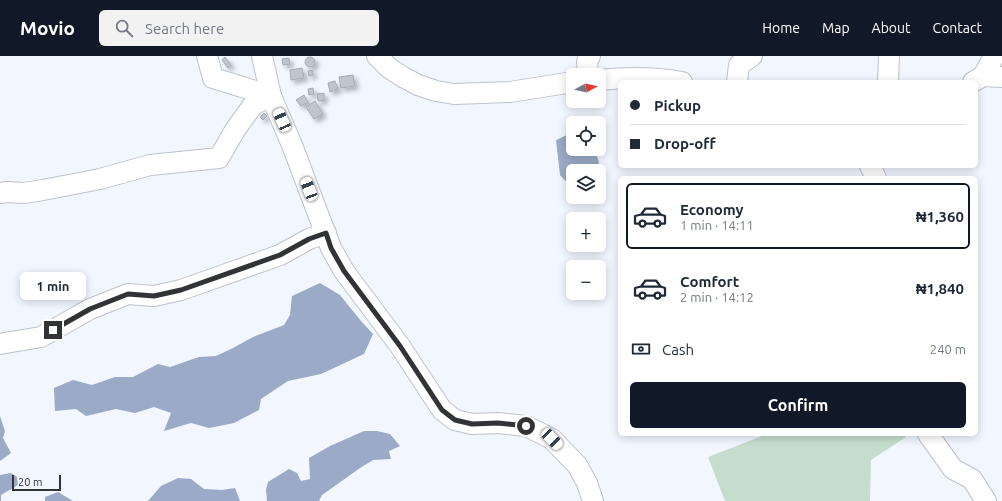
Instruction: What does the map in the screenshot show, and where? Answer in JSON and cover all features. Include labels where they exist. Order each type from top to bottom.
[{"type":"street","points":[[207,56],[213,78],[271,96]]},
{"type":"street","points":[[262,56],[271,96],[292,145],[331,248],[344,271],[400,346],[442,410],[455,420],[472,424],[498,423],[526,426],[552,439],[577,465],[587,483],[593,501]]},
{"type":"street","points":[[377,56],[389,68],[403,77],[436,92],[454,94],[510,92],[566,83]]},
{"type":"street","points":[[588,68],[587,61],[590,56]]},
{"type":"street","points":[[737,80],[739,65],[752,56]]},
{"type":"street","points":[[888,80],[889,56]]},
{"type":"street","points":[[986,78],[994,56]]},
{"type":"street","points":[[606,79],[628,77],[670,80]]},
{"type":"street","points":[[0,193],[24,193],[43,190],[100,179],[150,165],[219,158],[235,130],[253,105],[271,96]]},
{"type":"street","points":[[0,344],[41,337],[90,309],[128,294],[154,296],[181,290],[280,255],[309,239],[326,233]]},
{"type":"street","points":[[929,436],[953,469],[972,479],[986,501]]},
{"type":"green space","points":[[762,436],[906,437],[871,460],[870,501],[725,501],[708,457]]},
{"type":"water","points":[[566,135],[566,156],[597,156],[599,164],[566,164],[566,181],[560,175],[556,140]]},
{"type":"water","points":[[320,283],[340,295],[373,334],[364,354],[321,374],[288,381],[261,399],[259,410],[234,423],[209,428],[191,423],[164,431],[171,413],[154,407],[135,413],[116,409],[86,416],[76,409],[55,411],[54,388],[73,380],[92,385],[115,377],[133,377],[158,364],[170,367],[199,357],[216,356],[253,337],[284,325],[290,315],[292,296]]},
{"type":"water","points":[[0,416],[5,431],[3,438],[11,453],[0,461]]},
{"type":"water","points":[[364,431],[377,431],[390,434],[400,446],[389,451],[391,459],[373,460],[322,495],[319,501],[267,501],[266,490],[268,482],[289,469],[297,473],[301,481],[310,479],[309,458],[330,446]]},
{"type":"water","points":[[11,473],[17,477],[18,485],[1,495],[0,501],[0,475]]},
{"type":"water","points":[[178,478],[191,479],[204,489],[222,490],[235,488],[240,501],[148,501],[161,486]]},
{"type":"water","points":[[58,492],[73,501],[45,501],[45,497]]},
{"type":"building","points":[[225,57],[231,65],[228,68],[222,60]]},
{"type":"building","points":[[308,57],[312,57],[314,58],[314,66],[308,67],[305,64],[305,60]]},
{"type":"building","points":[[289,58],[290,64],[283,65],[282,59]]},
{"type":"building","points":[[302,68],[304,78],[291,80],[290,70]]},
{"type":"building","points":[[313,70],[313,75],[309,76],[308,71]]},
{"type":"building","points":[[353,75],[355,86],[341,88],[339,77]]},
{"type":"building","points":[[335,81],[338,89],[330,92],[328,83]]},
{"type":"building","points":[[313,88],[314,94],[309,95],[308,89]]},
{"type":"building","points":[[324,93],[324,100],[318,101],[317,94]]},
{"type":"building","points":[[304,95],[308,102],[301,106],[296,100]]},
{"type":"building","points":[[315,101],[323,114],[314,119],[306,107]]},
{"type":"building","points":[[264,113],[267,116],[263,120],[260,117]]},
{"type":"route","points":[[53,330],[90,309],[128,294],[154,296],[181,290],[280,255],[309,239],[326,233],[331,248],[344,271],[400,346],[442,410],[455,420],[472,424],[498,423],[526,426]]}]
